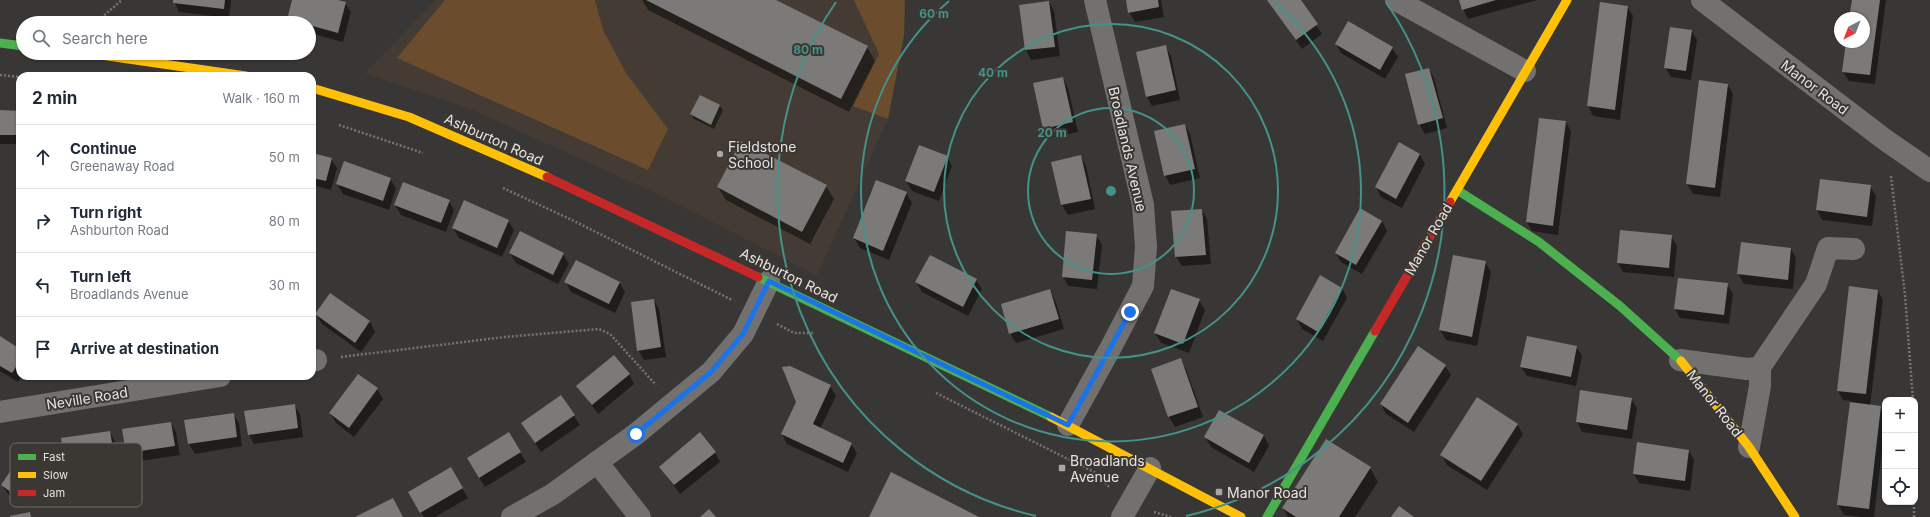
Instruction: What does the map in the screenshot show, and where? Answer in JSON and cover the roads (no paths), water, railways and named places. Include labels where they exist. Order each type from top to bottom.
[{"type":"main road","name":"Manor Road","points":[[1267,517],[1567,0]]},
{"type":"main road","points":[[0,43],[16,45]]},
{"type":"main road","points":[[135,60],[218,72]]},
{"type":"main road","name":"Ashburton Road","points":[[316,89],[409,117],[529,169],[769,281],[1068,425],[1241,517]]},
{"type":"main road","name":"Manor Road","points":[[1457,190],[1539,242],[1620,306],[1680,360],[1749,447],[1796,517]]},
{"type":"street","name":"Broadlands Avenue","points":[[1068,425],[1114,343],[1143,286],[1146,247],[1143,205],[1095,0]]},
{"type":"street","points":[[1396,0],[1525,71]]},
{"type":"street","name":"Manor Road","points":[[1702,0],[1890,143],[1930,171]]},
{"type":"street","points":[[1760,367],[1816,284],[1828,248],[1854,249]]},
{"type":"street","points":[[512,517],[553,494],[636,434],[711,372],[743,334],[769,281]]},
{"type":"street","name":"Manor Road","points":[[1680,360],[1747,369],[1760,367],[1759,393],[1749,447]]},
{"type":"street","name":"Neville Road","points":[[0,412],[196,380]]},
{"type":"street","points":[[597,462],[640,517]]},
{"type":"street","points":[[1122,517],[1150,468]]},
{"type":"place","name":"Fieldstone School","points":[[720,154]]},
{"type":"place","name":"Broadlands Avenue","points":[[1062,468]]},
{"type":"place","name":"Manor Road","points":[[1219,492]]}]
